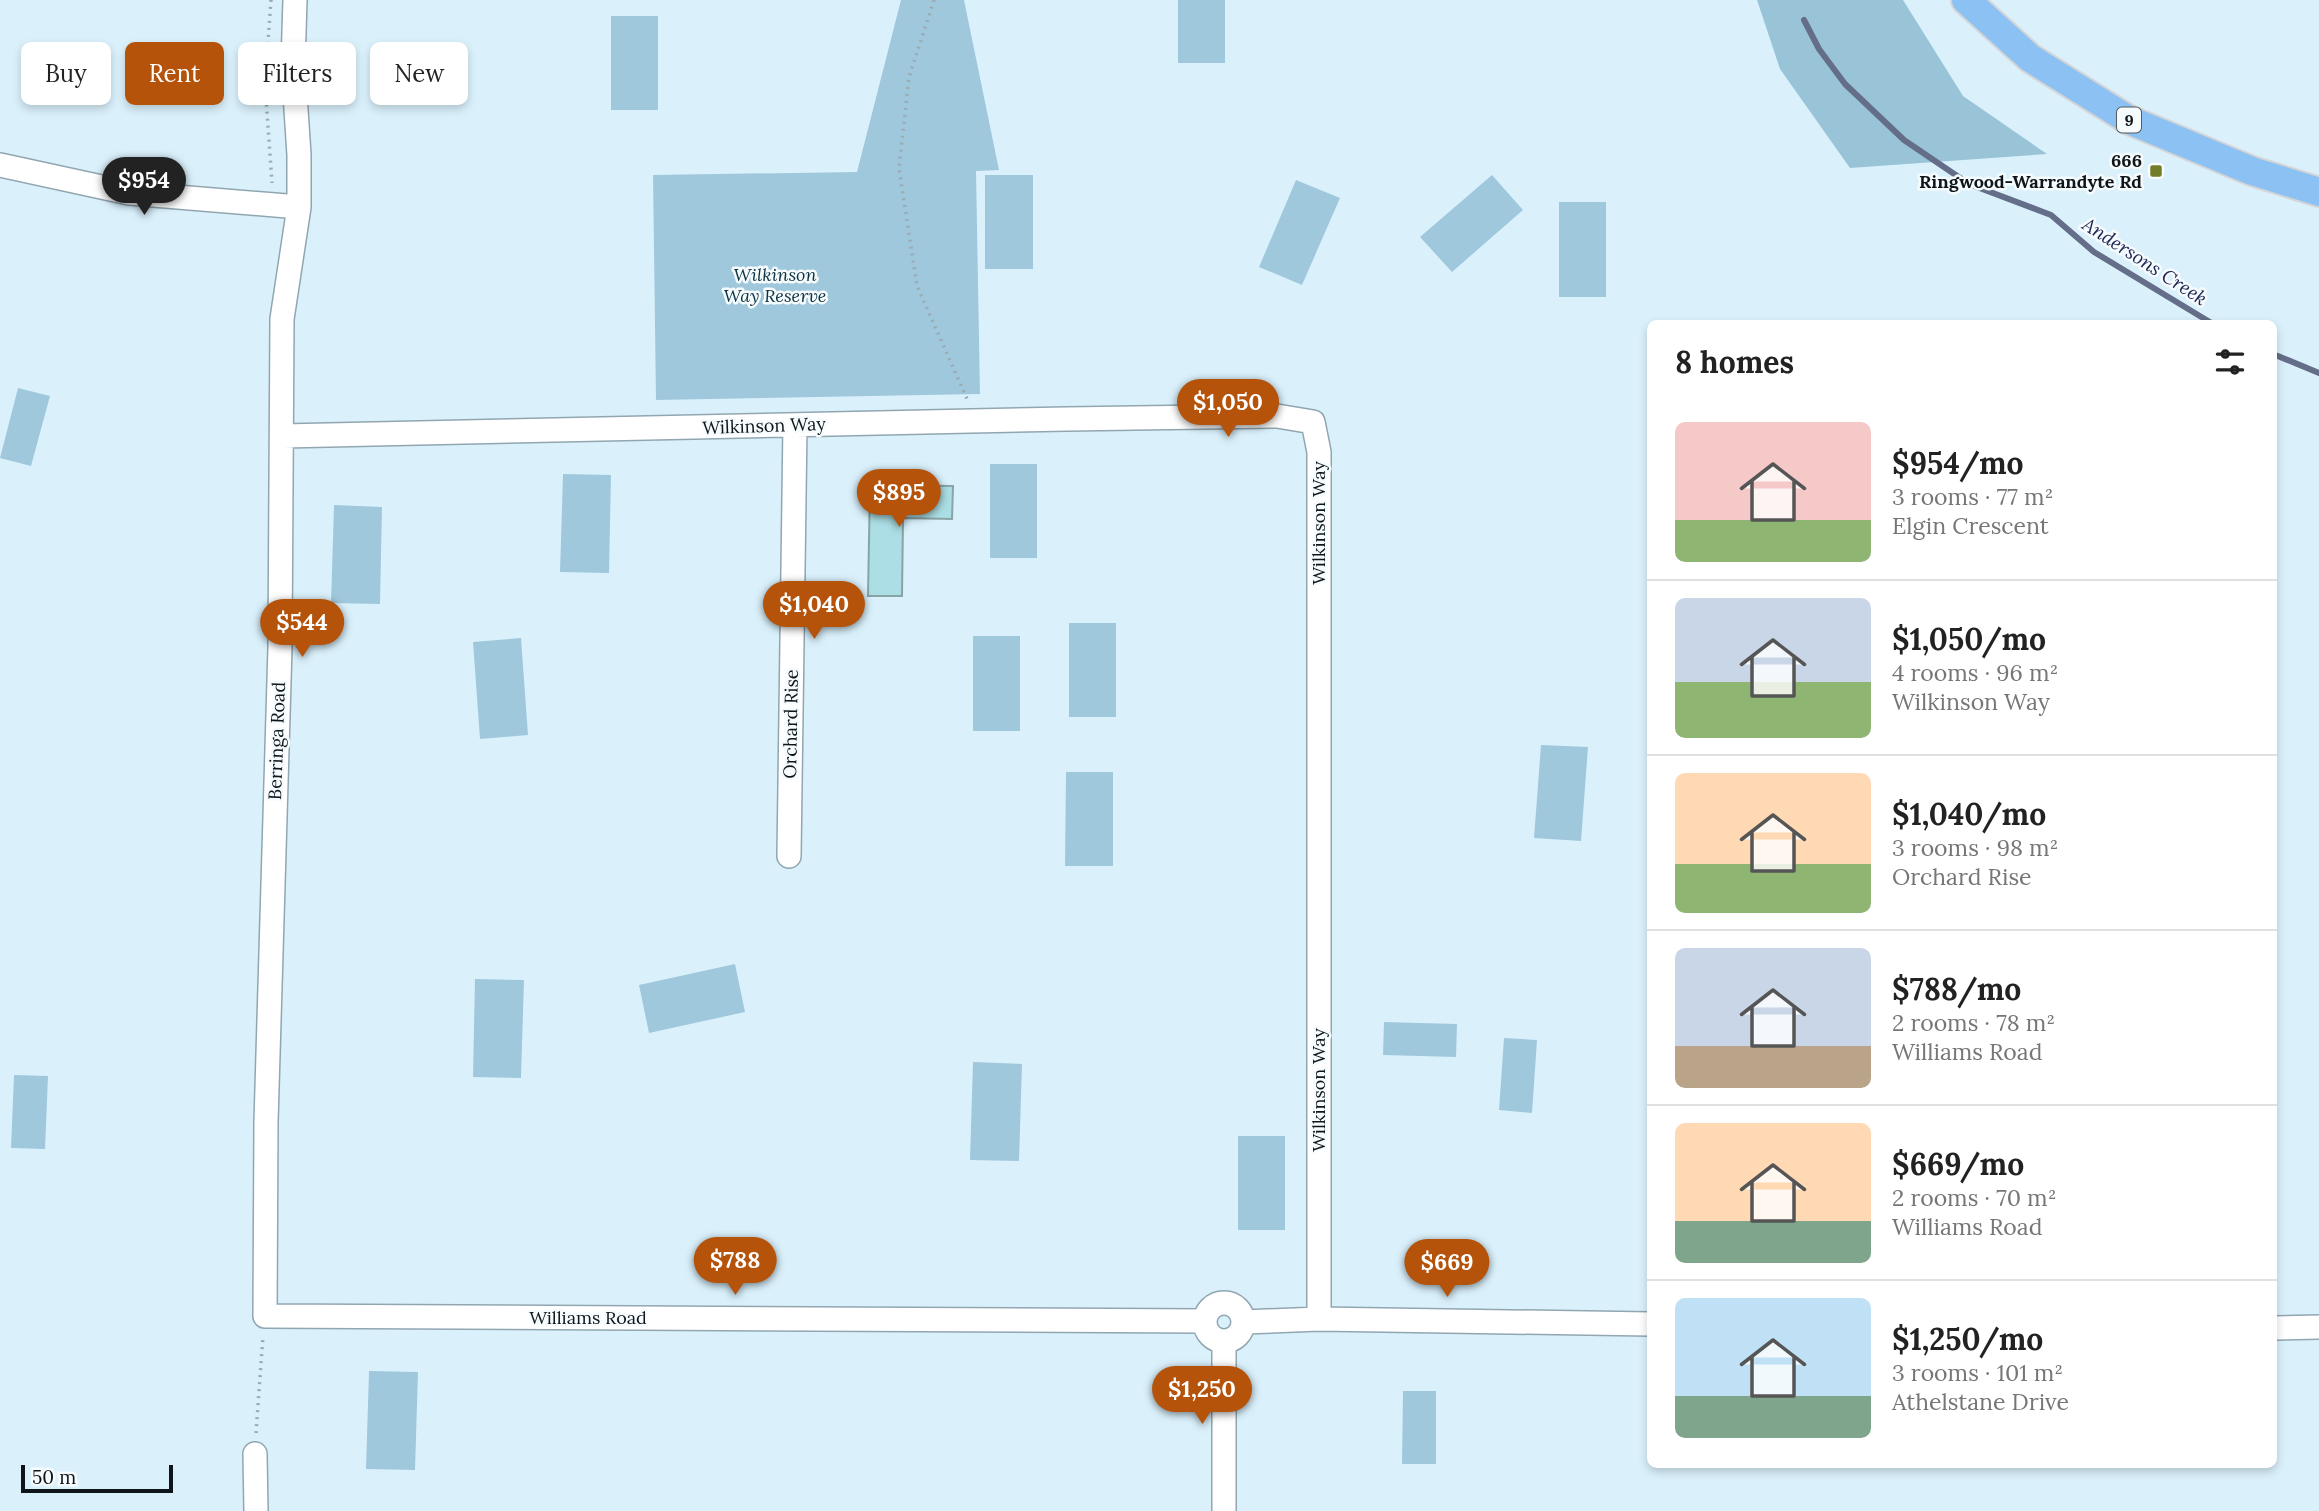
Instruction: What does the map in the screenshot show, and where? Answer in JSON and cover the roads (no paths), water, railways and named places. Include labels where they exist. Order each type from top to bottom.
[{"type":"main road","name":"9","points":[[1966,0],[2030,58],[2129,120],[2252,171],[2319,192]]},
{"type":"street","name":"Berringa Road","points":[[265,1316],[283,436],[282,319],[299,207],[299,155],[293,64],[295,0]]},
{"type":"street","points":[[0,165],[129,193],[299,207]]},
{"type":"street","name":"Wilkinson Way","points":[[283,436],[1277,416],[1313,422],[1320,452],[1319,1319]]},
{"type":"street","name":"Orchard Rise","points":[[789,856],[795,425]]},
{"type":"street","points":[[1228,1302],[1239,1309],[1244,1322],[1235,1338],[1224,1341],[1208,1333],[1205,1321],[1209,1309],[1228,1302]]},
{"type":"street","name":"Williams Road","points":[[265,1316],[1205,1321]]},
{"type":"street","points":[[1244,1322],[1319,1319],[1647,1324]]},
{"type":"street","points":[[2277,1328],[2319,1326]]},
{"type":"street","points":[[1224,1341],[1224,1511]]},
{"type":"street","points":[[255,1454],[256,1511]]},
{"type":"waterway","name":"Andersons Creek","points":[[1804,20],[1819,49],[1845,84],[1904,140],[1969,184],[2051,215],[2094,252],[2206,320]]},
{"type":"waterway","name":"Andersons Creek","points":[[2277,356],[2319,373]]},
{"type":"place","name":"666 Ringwood-Warrandyte Rd","points":[[2156,171]]},
{"type":"park label","name":"Wilkinson Way Reserve","points":[[775,285]]}]
